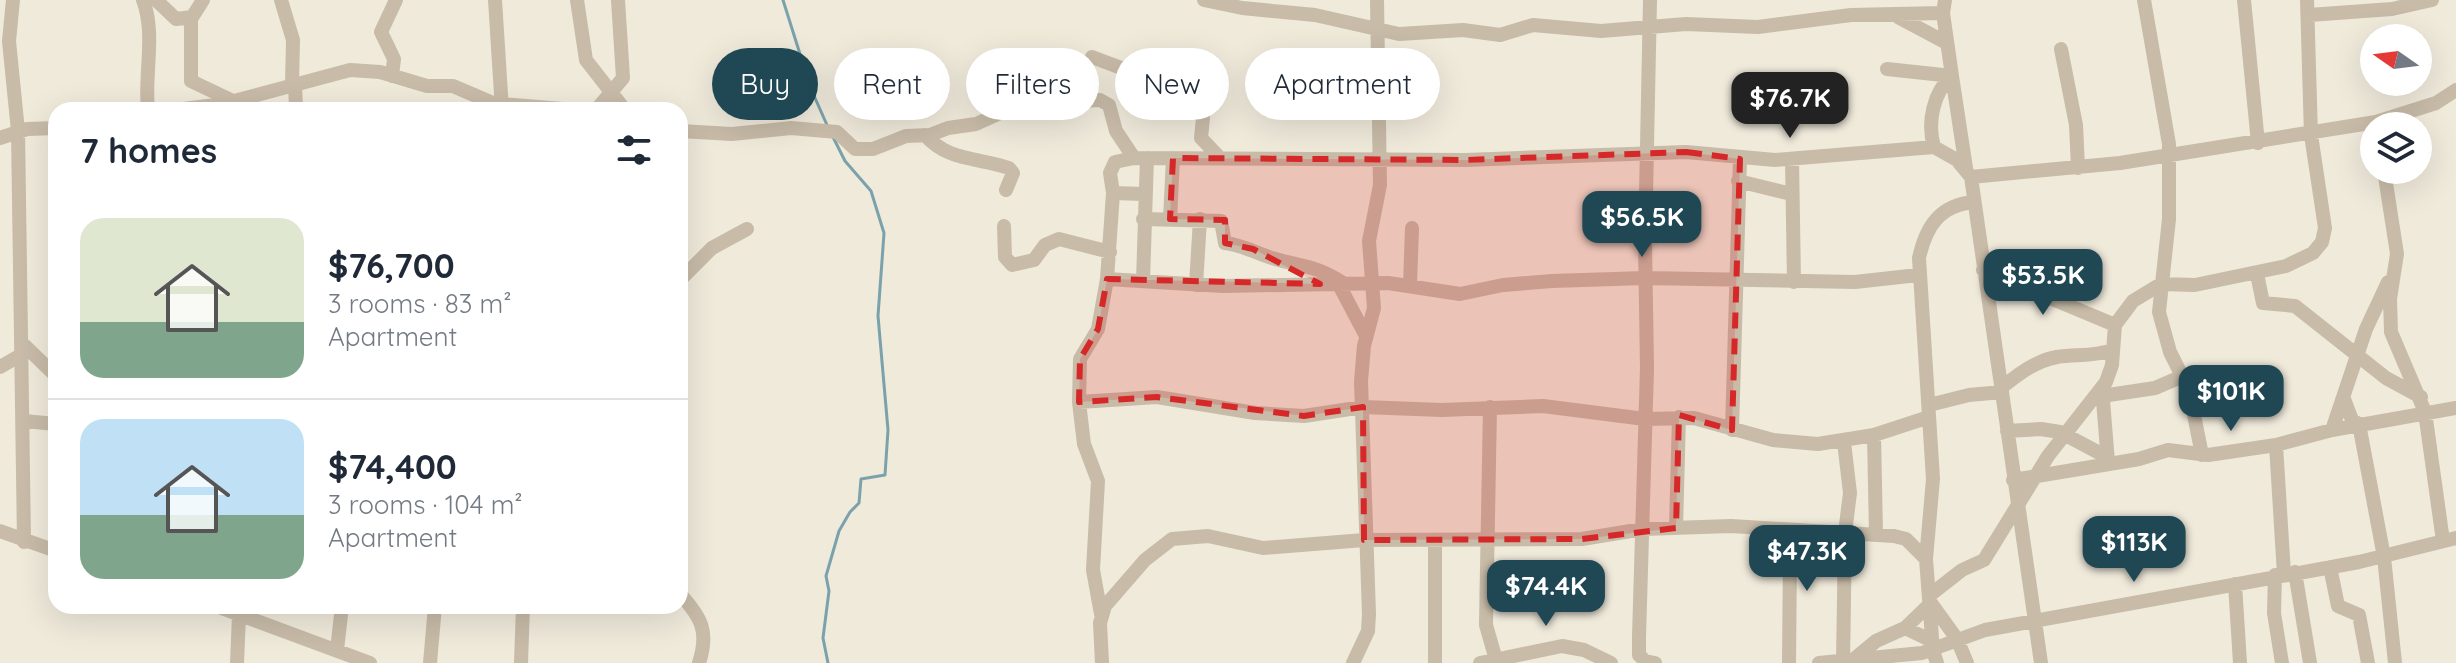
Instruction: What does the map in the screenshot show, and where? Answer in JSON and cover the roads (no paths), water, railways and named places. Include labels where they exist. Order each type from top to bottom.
[{"type":"street","points":[[13,0],[9,41],[18,131],[16,188],[24,421],[24,542]]},
{"type":"street","points":[[143,0],[149,34],[145,79],[147,102]]},
{"type":"street","points":[[156,0],[176,19],[192,17]]},
{"type":"street","points":[[203,0],[192,17],[191,81],[233,101]]},
{"type":"street","points":[[281,0],[293,40],[295,102]]},
{"type":"street","points":[[392,76],[393,53],[381,32],[396,0]]},
{"type":"street","points":[[495,0],[502,102]]},
{"type":"street","points":[[577,0],[586,60],[617,102]]},
{"type":"street","points":[[602,102],[622,81],[624,69],[618,0]]},
{"type":"street","points":[[1204,0],[1242,8],[1315,15],[1399,34],[1463,30],[1500,35],[1533,25],[1601,31],[1686,24],[1791,25],[1851,15],[1898,17],[1944,7],[1945,42],[1974,202],[2041,663]]},
{"type":"street","points":[[1353,663],[1368,631],[1369,614],[1364,540],[1366,482],[1363,407],[1366,336],[1374,308],[1369,241],[1380,185],[1381,112],[1375,28],[1377,0]]},
{"type":"street","points":[[1646,662],[1639,655],[1650,0]]},
{"type":"street","points":[[2144,0],[2165,106],[2170,156],[2161,320],[2170,352],[2183,376],[2197,419],[2202,455]]},
{"type":"street","points":[[2244,0],[2258,143]]},
{"type":"street","points":[[1846,662],[1876,641],[1905,628],[1930,599],[1962,570],[1984,560],[2017,503],[2066,434],[2102,391],[2110,372],[2115,325],[2143,292],[2161,284],[2195,285],[2257,274],[2302,260],[2322,242],[2325,228],[2311,135],[2308,7],[2392,9],[2432,0]]},
{"type":"street","points":[[1898,17],[1945,42]]},
{"type":"street","points":[[2061,49],[2076,125],[2078,168]]},
{"type":"street","points":[[1099,60],[1177,89],[1203,118],[1201,138],[1220,158]]},
{"type":"street","points":[[1887,69],[1952,76]]},
{"type":"street","points":[[227,102],[350,70],[392,76],[427,86],[453,86],[490,102]]},
{"type":"street","points":[[1934,147],[1932,119],[1935,104],[1941,86],[1952,76]]},
{"type":"street","points":[[2410,112],[2436,103],[2456,90]]},
{"type":"street","points":[[688,132],[721,134],[791,128],[837,132],[850,146],[860,150],[906,136],[925,135],[987,121],[1020,104],[1100,100],[1109,105],[1116,131],[1140,158],[1144,194],[1143,281]]},
{"type":"street","points":[[1102,663],[1101,614],[1093,570],[1098,481],[1084,444],[1079,402],[1080,359],[1098,329],[1110,252],[1111,167],[1122,158],[1378,160],[1686,152],[1740,159],[1792,159],[1934,147],[1969,172],[2078,168],[2360,127]]},
{"type":"street","points":[[0,138],[18,131],[48,129]]},
{"type":"street","points":[[925,135],[937,147],[958,157],[1009,168],[1013,173],[1006,190]]},
{"type":"street","points":[[1170,219],[1173,158]]},
{"type":"street","points":[[1732,430],[1734,280],[1740,159]]},
{"type":"street","points":[[1792,159],[1794,282]]},
{"type":"street","points":[[1738,181],[1791,194]]},
{"type":"street","points":[[1819,663],[1934,652],[1957,639],[2036,621],[2384,557],[2450,539],[2432,483],[2423,405],[2391,332],[2390,299],[2396,268],[2386,184]]},
{"type":"street","points":[[1113,193],[1144,194]]},
{"type":"street","points":[[1934,652],[1926,559],[1933,495],[1925,330],[1918,275],[1921,247],[1932,222],[1951,206],[1974,202]]},
{"type":"street","points":[[1143,219],[1200,219],[1224,223],[1225,243],[1244,246],[1269,258],[1307,264],[1341,283],[1366,336]]},
{"type":"street","points":[[1196,285],[1200,219]]},
{"type":"street","points":[[1004,226],[1005,257],[1012,265],[1034,260],[1045,245],[1059,239],[1110,252]]},
{"type":"street","points":[[1410,285],[1412,228]]},
{"type":"street","points":[[688,272],[712,248],[747,229]]},
{"type":"street","points":[[2332,430],[2366,329],[2396,268]]},
{"type":"street","points":[[1983,270],[2115,325]]},
{"type":"street","points":[[2257,274],[2263,303],[2291,304],[2423,405]]},
{"type":"street","points":[[1107,279],[1196,285],[1371,282],[1460,294],[1528,282],[1645,278],[1879,281],[1918,275]]},
{"type":"street","points":[[0,367],[22,349]]},
{"type":"street","points":[[22,349],[48,370]]},
{"type":"street","points":[[1079,402],[1157,397],[1255,413],[1304,416],[1363,407],[1442,410],[1552,407],[1645,419],[1679,417],[1788,443],[1844,442],[1874,435],[1969,395],[2002,390],[2028,367],[2048,359],[2088,357],[2112,350]]},
{"type":"street","points":[[2102,391],[2155,388],[2183,376]]},
{"type":"street","points":[[2102,391],[2108,460]]},
{"type":"street","points":[[2344,399],[2352,420],[2359,424],[2384,557],[2395,663]]},
{"type":"street","points":[[2013,480],[2108,460],[2139,459],[2168,450],[2202,455],[2276,445],[2423,405],[2456,410]]},
{"type":"street","points":[[1490,407],[1486,625],[1496,660]]},
{"type":"street","points":[[1676,528],[1679,417]]},
{"type":"street","points":[[24,421],[48,423]]},
{"type":"street","points":[[2007,431],[2041,429],[2066,434],[2108,460]]},
{"type":"street","points":[[1874,435],[1876,534]]},
{"type":"street","points":[[1844,442],[1850,473],[1845,533],[1846,662]]},
{"type":"street","points":[[2276,445],[2284,574],[2310,663]]},
{"type":"street","points":[[1101,614],[1145,560],[1172,539],[1208,536],[1263,548],[1364,540],[1582,539],[1643,529],[1731,526],[1876,534],[1906,539],[1926,559]]},
{"type":"street","points":[[0,531],[48,549]]},
{"type":"street","points":[[1783,531],[1790,553],[1789,663]]},
{"type":"street","points":[[1435,540],[1435,663]]},
{"type":"street","points":[[2330,567],[2338,606],[2359,615],[2368,663]]},
{"type":"street","points":[[2282,663],[2274,613],[2284,574]]},
{"type":"street","points":[[2235,584],[2240,663]]},
{"type":"street","points":[[1930,599],[1957,639],[1967,663]]},
{"type":"street","points":[[688,605],[704,626],[705,642],[699,663]]},
{"type":"street","points":[[237,614],[237,663]]},
{"type":"street","points":[[242,614],[370,663]]},
{"type":"street","points":[[337,650],[341,614]]},
{"type":"street","points":[[430,663],[434,614]]},
{"type":"street","points":[[521,663],[523,614]]},
{"type":"street","points":[[1905,628],[1934,652]]},
{"type":"street","points":[[1480,663],[1562,646],[1584,650],[1611,663]]},
{"type":"waterway","points":[[783,0],[811,89],[827,125]]},
{"type":"waterway","points":[[828,663],[823,638],[829,591],[826,576],[839,531],[859,503],[861,479],[885,475],[888,430],[878,316],[884,233],[871,191],[845,161],[832,135]]}]
